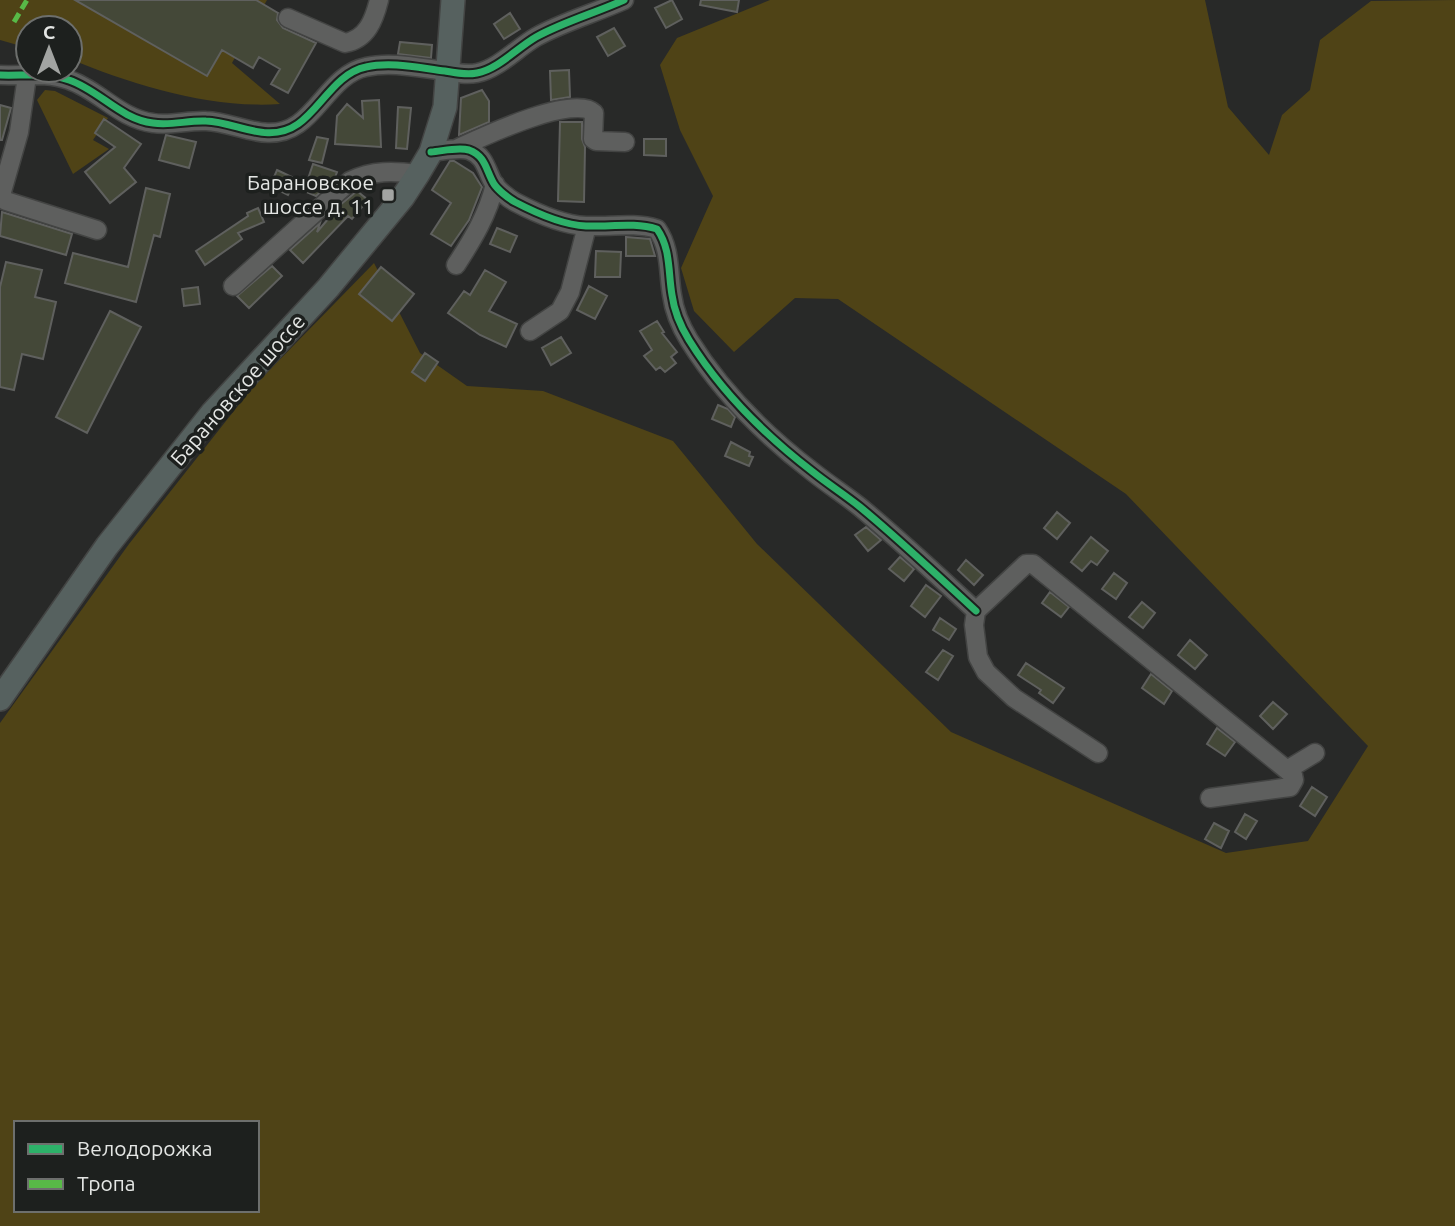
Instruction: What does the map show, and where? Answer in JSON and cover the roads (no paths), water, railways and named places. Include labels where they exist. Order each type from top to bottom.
[{"type":"main road","name":"Барановское шоссе","points":[[0,699],[107,546],[213,412],[328,288],[403,198],[431,152],[445,107],[453,0]]},
{"type":"street","points":[[288,18],[345,43],[354,42],[373,20],[379,0]]},
{"type":"street","points":[[76,84],[126,115],[151,123],[218,122],[265,133],[282,132],[295,126],[354,71],[367,66],[400,66],[464,74],[488,69],[533,38],[590,7],[624,0]]},
{"type":"street","points":[[26,84],[19,132],[1,195],[6,201],[97,230]]},
{"type":"street","points":[[456,149],[508,125],[551,112],[581,108],[590,109],[594,113],[593,139],[625,142]]},
{"type":"street","points":[[431,152],[468,150],[486,163],[495,184],[511,200],[541,215],[587,226],[643,225],[657,229],[668,251],[672,298],[679,320],[688,339],[711,371],[768,433],[810,471],[858,505],[900,540],[976,611]]},
{"type":"street","points":[[233,286],[350,181],[377,172],[418,174]]},
{"type":"street","points":[[456,265],[472,241],[490,204],[495,184]]},
{"type":"street","points":[[530,331],[560,311],[570,292],[587,226]]},
{"type":"street","points":[[1098,753],[1014,698],[986,672],[978,657],[975,645],[976,611],[1026,564],[1033,564],[1293,775],[1294,780],[1290,787],[1210,799]]},
{"type":"street","points":[[1287,770],[1315,753]]},
{"type":"place","name":"Барановское шоссе д. 11","points":[[388,195]]}]
